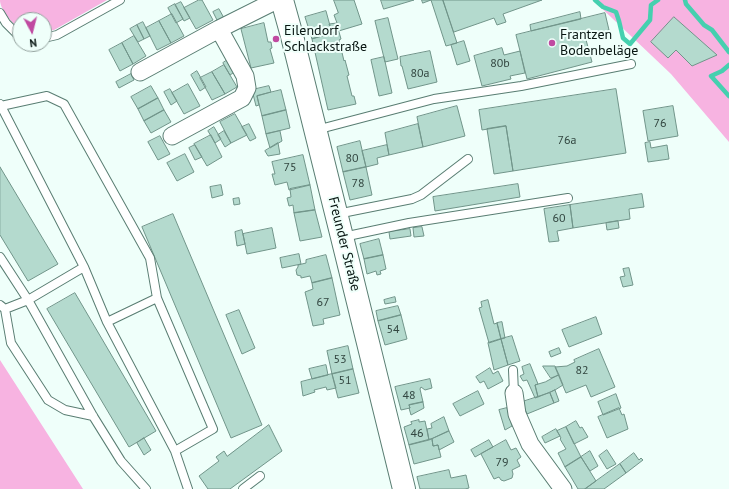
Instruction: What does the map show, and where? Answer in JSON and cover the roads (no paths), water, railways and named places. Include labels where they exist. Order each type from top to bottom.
[{"type":"main road","name":"Freunder Straße","points":[[282,0],[404,489]]},
{"type":"street","points":[[140,72],[276,0]]},
{"type":"street","points":[[172,136],[242,98],[247,88],[245,76],[220,29]]},
{"type":"street","points":[[514,393],[517,414],[530,444],[563,489]]},
{"type":"lane","points":[[52,36],[57,35],[120,0]]},
{"type":"lane","points":[[0,13],[12,29]]},
{"type":"lane","points":[[315,130],[434,99],[521,86],[630,64]]},
{"type":"lane","points":[[175,451],[213,429],[157,298],[150,258],[64,104],[47,96],[1,105],[84,267],[107,322],[175,451],[188,489]]},
{"type":"lane","points":[[336,214],[421,195],[468,159]]},
{"type":"lane","points":[[342,237],[409,223],[568,198]]},
{"type":"lane","points":[[0,257],[28,300],[93,416],[121,461],[146,489]]},
{"type":"lane","points":[[84,267],[28,300],[2,307],[11,343],[48,400],[65,410],[93,416]]},
{"type":"lane","points":[[107,322],[157,298]]},
{"type":"lane","points":[[513,370],[514,393]]},
{"type":"lane","points":[[243,489],[260,476]]},
{"type":"waterway","points":[[595,0],[603,7],[616,12],[623,38],[630,44],[650,20],[651,5],[658,0]]},
{"type":"waterway","points":[[685,0],[686,4],[704,25],[712,30],[729,52]]},
{"type":"waterway","points":[[729,65],[722,71],[711,76],[729,96]]},
{"type":"place","name":"Eilendorf Schlackstraße","points":[[276,39]]},
{"type":"place","name":"Frantzen Bodenbeläge","points":[[552,43]]}]
